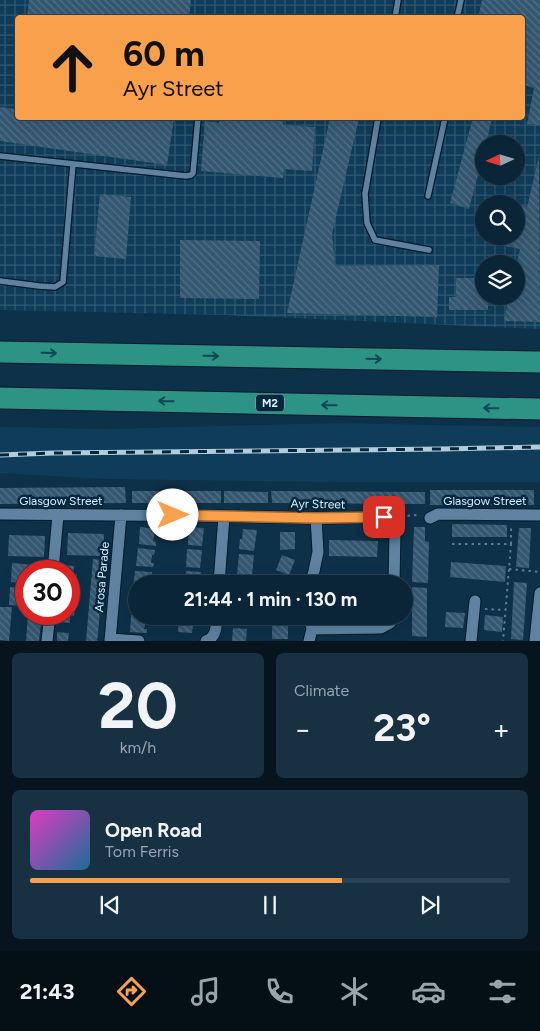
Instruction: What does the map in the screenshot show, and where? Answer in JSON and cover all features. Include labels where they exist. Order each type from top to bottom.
[{"type":"highway","points":[[0,352],[540,362]]},
{"type":"highway","name":"M2","points":[[0,398],[540,409]]},
{"type":"street","name":"Glasgow Street","points":[[0,514],[224,516]]},
{"type":"street","name":"Glasgow Street","points":[[430,518],[438,514],[540,515]]},
{"type":"street","points":[[54,560],[58,515]]},
{"type":"street","name":"Arosa Parade","points":[[110,640],[121,515]]},
{"type":"street","points":[[220,575],[224,516]]},
{"type":"street","name":"Ayr Street","points":[[224,516],[384,517],[388,520]]},
{"type":"street","points":[[313,575],[318,552],[316,518]]},
{"type":"street","points":[[388,520],[393,522],[395,530],[394,575]]},
{"type":"street","points":[[536,641],[540,593]]},
{"type":"street","points":[[472,641],[474,605]]},
{"type":"street","points":[[48,641],[49,625]]},
{"type":"street","points":[[206,641],[210,640],[215,634],[216,625]]},
{"type":"street","points":[[311,635],[381,628],[386,625]]},
{"type":"street","points":[[110,640],[139,641]]},
{"type":"lane","points":[[396,15],[398,0]]},
{"type":"lane","points":[[457,15],[461,0]]},
{"type":"lane","points":[[0,156],[191,176],[193,173],[198,120]]},
{"type":"lane","points":[[378,120],[365,194],[367,223],[374,240],[429,250]]},
{"type":"lane","points":[[428,196],[445,120]]},
{"type":"lane","points":[[0,281],[55,287],[63,282],[73,164]]},
{"type":"path","points":[[388,520],[397,516],[421,514],[430,518]]},
{"type":"path","points":[[503,641],[512,515]]},
{"type":"path","points":[[452,544],[510,544]]},
{"type":"path","points":[[509,569],[540,572]]},
{"type":"path","points":[[474,605],[505,610]]},
{"type":"shaded area","points":[[0,0],[540,0],[540,329],[225,315],[0,310]]},
{"type":"shaded area","points":[[335,423],[540,427],[540,482],[106,479],[0,473],[0,427],[109,429]]},
{"type":"building","points":[[29,0],[191,0],[189,15],[27,15]]},
{"type":"building","points":[[482,0],[540,0],[540,125],[527,124],[534,88],[525,85],[525,15],[479,15]]},
{"type":"building","points":[[15,99],[15,120],[174,120],[167,165],[0,141],[0,107],[14,109]]},
{"type":"building","points":[[219,120],[284,120],[283,125],[315,127],[312,171],[284,169],[283,178],[201,171],[205,121],[219,123]]},
{"type":"building","points":[[330,120],[359,120],[332,234],[335,266],[439,265],[437,317],[287,313]]},
{"type":"building","points":[[469,120],[492,120],[488,135],[475,135],[475,185],[469,209],[450,203],[472,121]]},
{"type":"building","points":[[539,157],[540,322],[504,321],[507,305],[525,305],[525,255],[519,255],[520,249],[505,246],[525,245],[525,206],[527,207]]},
{"type":"building","points":[[100,194],[131,197],[126,259],[94,256]]},
{"type":"building","points":[[180,240],[260,241],[259,299],[180,298]]},
{"type":"building","points":[[456,278],[475,278],[475,305],[488,305],[488,310],[449,310],[449,297],[456,297]]},
{"type":"building","points":[[125,487],[126,503],[0,504],[0,488]]},
{"type":"building","points":[[430,490],[534,490],[534,505],[430,505]]},
{"type":"building","points":[[132,491],[176,491],[176,503],[132,503]]},
{"type":"building","points":[[177,491],[221,491],[221,503],[177,503]]},
{"type":"building","points":[[224,491],[268,492],[268,503],[224,503]]},
{"type":"building","points":[[271,491],[425,492],[425,504],[272,503]]},
{"type":"building","points":[[452,524],[507,525],[507,537],[452,537]]},
{"type":"building","points":[[140,527],[157,529],[157,534],[154,534],[153,541],[156,542],[156,546],[139,544]]},
{"type":"building","points":[[189,527],[204,528],[202,546],[188,545]]},
{"type":"building","points":[[414,527],[425,527],[425,541],[429,542],[428,583],[413,582]]},
{"type":"building","points":[[519,528],[531,528],[529,568],[516,567]]},
{"type":"building","points":[[243,529],[257,530],[254,551],[239,549]]},
{"type":"building","points":[[280,532],[295,532],[295,549],[280,550]]},
{"type":"building","points":[[68,533],[104,534],[103,556],[67,555]]},
{"type":"building","points":[[9,535],[45,536],[44,557],[8,556]]},
{"type":"building","points":[[329,540],[378,541],[377,557],[329,556]]},
{"type":"building","points":[[138,548],[155,550],[151,563],[154,563],[153,567],[136,566]]},
{"type":"building","points":[[187,549],[202,550],[200,568],[186,567]]},
{"type":"building","points":[[239,554],[254,555],[252,575],[237,574]]},
{"type":"building","points":[[282,555],[295,560],[289,575],[276,570]]},
{"type":"building","points":[[93,559],[104,560],[98,634],[97,641],[86,641]]},
{"type":"building","points":[[451,562],[506,566],[505,582],[450,577]]},
{"type":"building","points":[[12,563],[15,563],[15,582],[11,582]]},
{"type":"building","points":[[135,571],[152,572],[152,575],[135,575]]},
{"type":"building","points":[[186,571],[201,572],[201,575],[186,575]]},
{"type":"building","points":[[514,582],[527,583],[523,640],[511,639]]},
{"type":"building","points":[[10,587],[15,587],[15,605],[9,605]]},
{"type":"building","points":[[413,587],[427,588],[427,637],[412,636]]},
{"type":"building","points":[[0,607],[12,607],[9,641],[0,640]]},
{"type":"building","points":[[446,612],[465,613],[463,628],[445,627]]},
{"type":"building","points":[[485,615],[503,617],[502,632],[484,630]]},
{"type":"building","points":[[27,625],[41,625],[39,641],[26,641]]},
{"type":"building","points":[[130,625],[145,625],[144,629],[147,629],[147,633],[130,632]]},
{"type":"building","points":[[178,625],[193,625],[192,633],[178,632]]},
{"type":"building","points":[[272,625],[288,625],[288,639],[272,639]]},
{"type":"building","points":[[233,628],[247,629],[246,641],[232,641]]},
{"type":"building","points":[[57,632],[69,633],[68,641],[57,641]]},
{"type":"railway","points":[[0,455],[540,447]]},
{"type":"route","points":[[173,515],[316,518],[384,517]]}]
